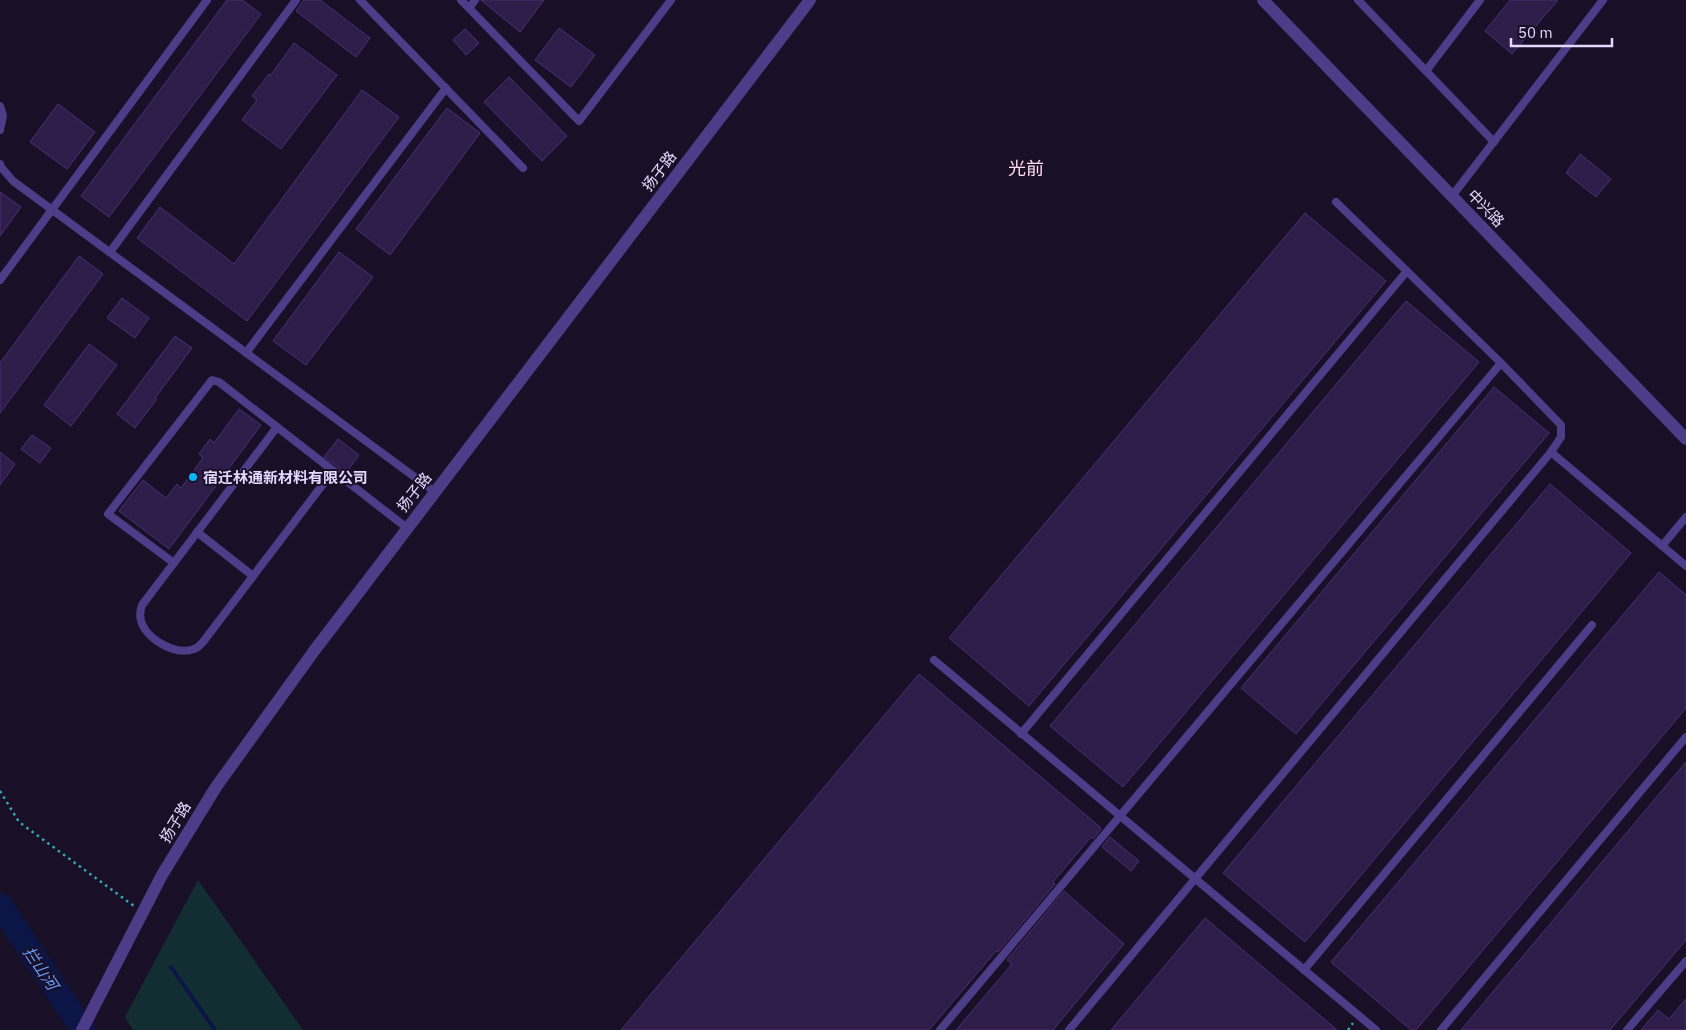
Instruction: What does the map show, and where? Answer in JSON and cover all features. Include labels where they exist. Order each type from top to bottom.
[{"type":"street","name":"扬子路","points":[[82,1030],[162,875],[216,787],[314,651],[810,0]]},
{"type":"street","name":"中兴路","points":[[1263,0],[1686,439]]},
{"type":"lane","points":[[0,280],[207,0]]},
{"type":"lane","points":[[110,252],[296,0]]},
{"type":"lane","points":[[360,0],[523,168]]},
{"type":"lane","points":[[461,0],[579,121],[671,0]]},
{"type":"lane","points":[[468,8],[475,0]]},
{"type":"lane","points":[[1358,0],[1494,142]]},
{"type":"lane","points":[[1426,71],[1480,0]]},
{"type":"lane","points":[[1452,196],[1603,0]]},
{"type":"lane","points":[[246,353],[446,88]]},
{"type":"lane","points":[[0,106],[3,116],[1,125]]},
{"type":"lane","points":[[0,164],[13,181],[435,492]]},
{"type":"lane","points":[[1069,1030],[1562,437],[1561,424],[1336,202]]},
{"type":"lane","points":[[1022,734],[1407,271]]},
{"type":"lane","points":[[940,1030],[1501,363]]},
{"type":"lane","points":[[174,563],[108,514],[212,380],[219,382],[407,528]]},
{"type":"lane","points":[[277,427],[142,605],[141,622],[152,638],[162,644],[184,650],[195,649],[203,642],[333,471]]},
{"type":"lane","points":[[1551,452],[1686,566]]},
{"type":"lane","points":[[1662,546],[1686,517]]},
{"type":"lane","points":[[197,532],[253,576]]},
{"type":"lane","points":[[1304,970],[1592,625]]},
{"type":"lane","points":[[934,660],[1376,1030]]},
{"type":"lane","points":[[1441,1030],[1686,737]]},
{"type":"lane","points":[[1627,1030],[1686,961]]},
{"type":"path","points":[[0,791],[19,822],[143,913]]},
{"type":"green space","points":[[198,880],[303,1030],[133,1030],[125,1017]]},
{"type":"building","points":[[227,0],[242,0],[261,14],[109,217],[81,196]]},
{"type":"building","points":[[304,0],[320,0],[370,38],[356,57],[296,11]]},
{"type":"building","points":[[481,0],[544,0],[520,32]]},
{"type":"building","points":[[1510,0],[1558,0],[1512,54],[1485,31]]},
{"type":"building","points":[[559,28],[595,55],[571,87],[535,60]]},
{"type":"building","points":[[465,29],[479,43],[466,55],[453,40]]},
{"type":"building","points":[[294,43],[337,75],[281,149],[242,120],[257,100],[252,96],[269,74],[271,75]]},
{"type":"building","points":[[509,77],[567,136],[542,161],[484,102]]},
{"type":"building","points":[[362,90],[399,117],[247,321],[137,238],[160,207],[234,264]]},
{"type":"building","points":[[58,104],[95,132],[67,169],[30,142]]},
{"type":"building","points":[[447,108],[480,133],[390,255],[356,229]]},
{"type":"building","points":[[1580,154],[1611,179],[1596,197],[1566,173]]},
{"type":"building","points":[[0,192],[21,207],[0,236]]},
{"type":"building","points":[[1305,213],[1386,281],[1029,706],[949,638]]},
{"type":"building","points":[[339,252],[373,277],[306,365],[273,341]]},
{"type":"building","points":[[79,256],[103,274],[0,413],[0,363]]},
{"type":"building","points":[[122,298],[149,318],[135,338],[107,318]]},
{"type":"building","points":[[1406,301],[1479,362],[1123,787],[1050,726]]},
{"type":"building","points":[[175,336],[192,348],[135,428],[117,414]]},
{"type":"building","points":[[89,344],[117,365],[71,426],[44,405]]},
{"type":"building","points":[[1494,387],[1549,433],[1296,734],[1241,688]]},
{"type":"building","points":[[239,409],[261,425],[169,549],[119,511],[143,480],[166,498],[177,484],[181,488],[203,458],[199,454],[210,439],[214,443]]},
{"type":"building","points":[[32,435],[51,448],[40,463],[21,449]]},
{"type":"building","points":[[338,439],[359,455],[346,473],[324,457]]},
{"type":"building","points":[[0,452],[15,464],[0,485]]},
{"type":"building","points":[[1550,484],[1631,553],[1305,942],[1223,873]]},
{"type":"building","points":[[1659,572],[1686,595],[1686,708],[1416,1030],[1411,1030],[1331,962]]},
{"type":"building","points":[[919,674],[1100,827],[1101,829],[1093,839],[1091,837],[1053,882],[1055,884],[998,952],[996,951],[929,1030],[621,1030]]},
{"type":"building","points":[[1686,762],[1686,940],[1610,1030],[1461,1030]]},
{"type":"building","points":[[1110,837],[1139,861],[1131,871],[1102,847]]},
{"type":"building","points":[[1064,891],[1124,944],[1053,1030],[956,1030],[1012,964],[1007,960]]},
{"type":"building","points":[[1205,918],[1337,1030],[1111,1030]]},
{"type":"building","points":[[1686,999],[1686,1030],[1641,1030],[1658,1010],[1669,1019]]},
{"type":"waterway","name":"拦山河","points":[[0,905],[83,1030]]},
{"type":"waterway","points":[[171,967],[215,1030]]},
{"type":"place","name":"宿迁林通新材料有限公司","points":[[193,477]]},
{"type":"district","name":"光前","points":[[1026,168]]}]
